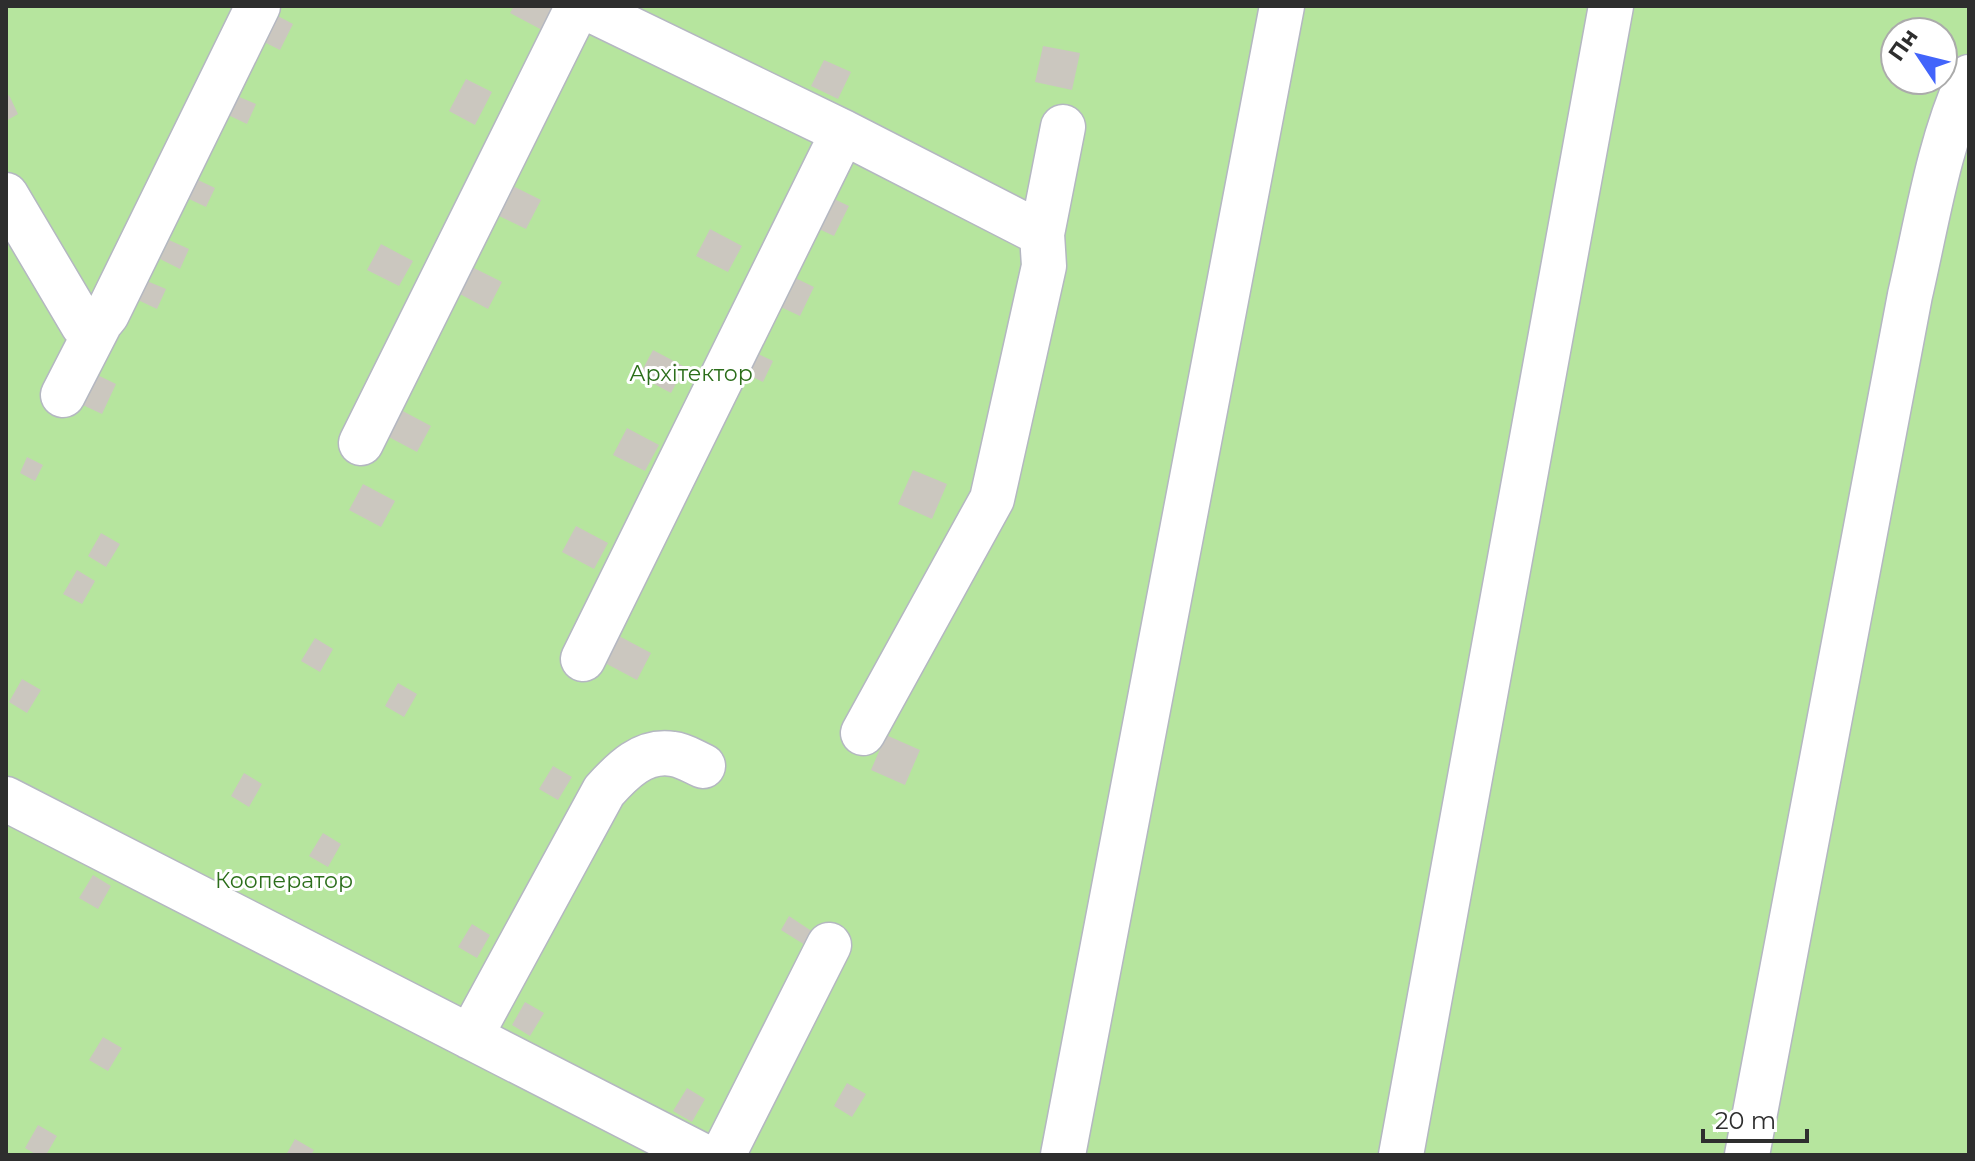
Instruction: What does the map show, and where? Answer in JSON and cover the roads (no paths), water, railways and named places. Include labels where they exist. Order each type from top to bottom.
[{"type":"lane","points":[[63,395],[114,300],[258,6]]},
{"type":"lane","points":[[361,443],[580,6],[843,132],[1042,234]]},
{"type":"lane","points":[[1063,1155],[1282,6]]},
{"type":"lane","points":[[1401,1155],[1611,6]]},
{"type":"lane","points":[[1747,1155],[1910,295],[1940,162],[1969,77]]},
{"type":"lane","points":[[863,733],[992,499],[1044,266],[1042,234],[1063,127]]},
{"type":"lane","points":[[583,659],[843,132]]},
{"type":"lane","points":[[6,195],[83,325],[89,328],[100,323]]},
{"type":"lane","points":[[470,1037],[604,791],[625,767],[647,756],[672,754],[703,766]]},
{"type":"lane","points":[[6,799],[701,1155]]},
{"type":"lane","points":[[723,1155],[829,945]]},
{"type":"park label","name":"Архітектор","points":[[691,373]]},
{"type":"park label","name":"Кооператор","points":[[284,880]]}]
